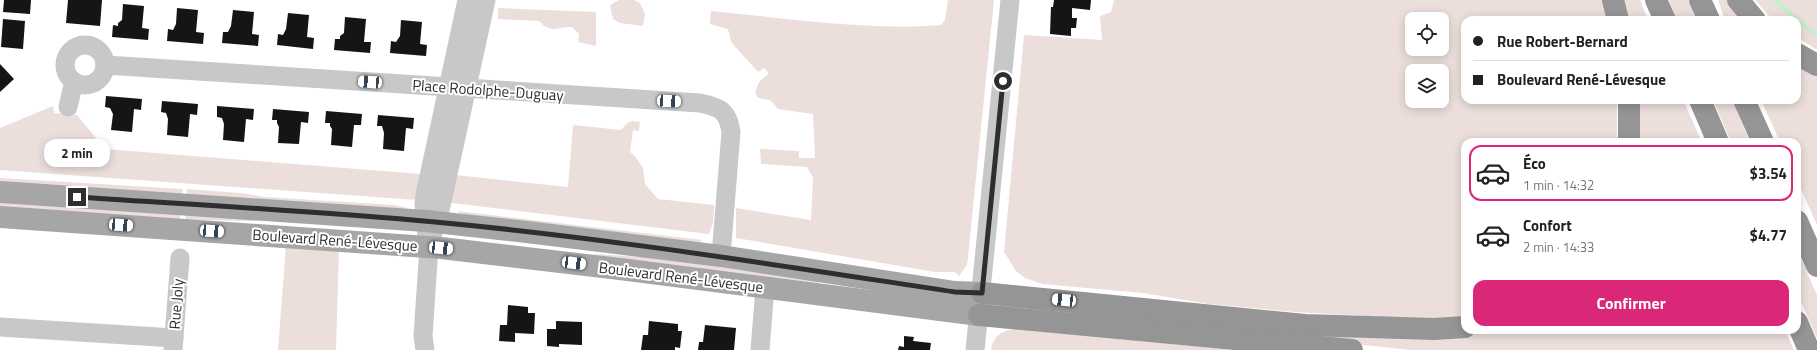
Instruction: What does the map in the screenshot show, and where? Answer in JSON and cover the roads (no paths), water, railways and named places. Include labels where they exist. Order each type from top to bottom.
[{"type":"highway","points":[[1613,0],[1617,16]]},
{"type":"highway","points":[[1656,0],[1663,16]]},
{"type":"highway","points":[[1700,0],[1707,16]]},
{"type":"highway","points":[[1738,0],[1752,16]]},
{"type":"highway","points":[[1801,56],[1817,65]]},
{"type":"highway","points":[[1629,104],[1629,138]]},
{"type":"highway","points":[[1702,104],[1716,138]]},
{"type":"highway","points":[[1746,104],[1760,138]]},
{"type":"highway","points":[[1801,230],[1817,266]]},
{"type":"highway","points":[[982,293],[1305,325],[1434,329],[1461,327]]},
{"type":"highway","points":[[979,315],[1352,350]]},
{"type":"highway","points":[[1801,331],[1810,350]]},
{"type":"main road","name":"Boulevard René-Lévesque","points":[[0,192],[431,222],[721,256],[955,292],[982,293]]},
{"type":"main road","name":"Boulevard René-Lévesque","points":[[0,217],[429,247],[620,269],[979,315]]},
{"type":"street","points":[[425,350],[423,336],[431,222],[424,204],[446,140],[467,89],[467,0]]},
{"type":"street","points":[[446,140],[448,88],[486,0]]},
{"type":"street","points":[[975,350],[982,293],[1010,0]]},
{"type":"street","points":[[85,45],[97,49],[101,53],[105,65],[104,71],[97,81],[86,85],[76,82],[70,78],[65,66],[66,60],[73,50],[85,45]]},
{"type":"street","name":"Place Rodolphe-Duguay","points":[[105,65],[700,103],[722,110],[727,116],[731,132],[721,256]]},
{"type":"street","points":[[68,107],[72,90],[76,82]]},
{"type":"street","name":"Rue Joly","points":[[173,344],[180,258]]},
{"type":"street","points":[[760,350],[765,288]]},
{"type":"street","points":[[0,327],[173,344]]},
{"type":"waterway","points":[[1775,0],[1793,16]]},
{"type":"waterway","points":[[1801,23],[1817,34]]}]
